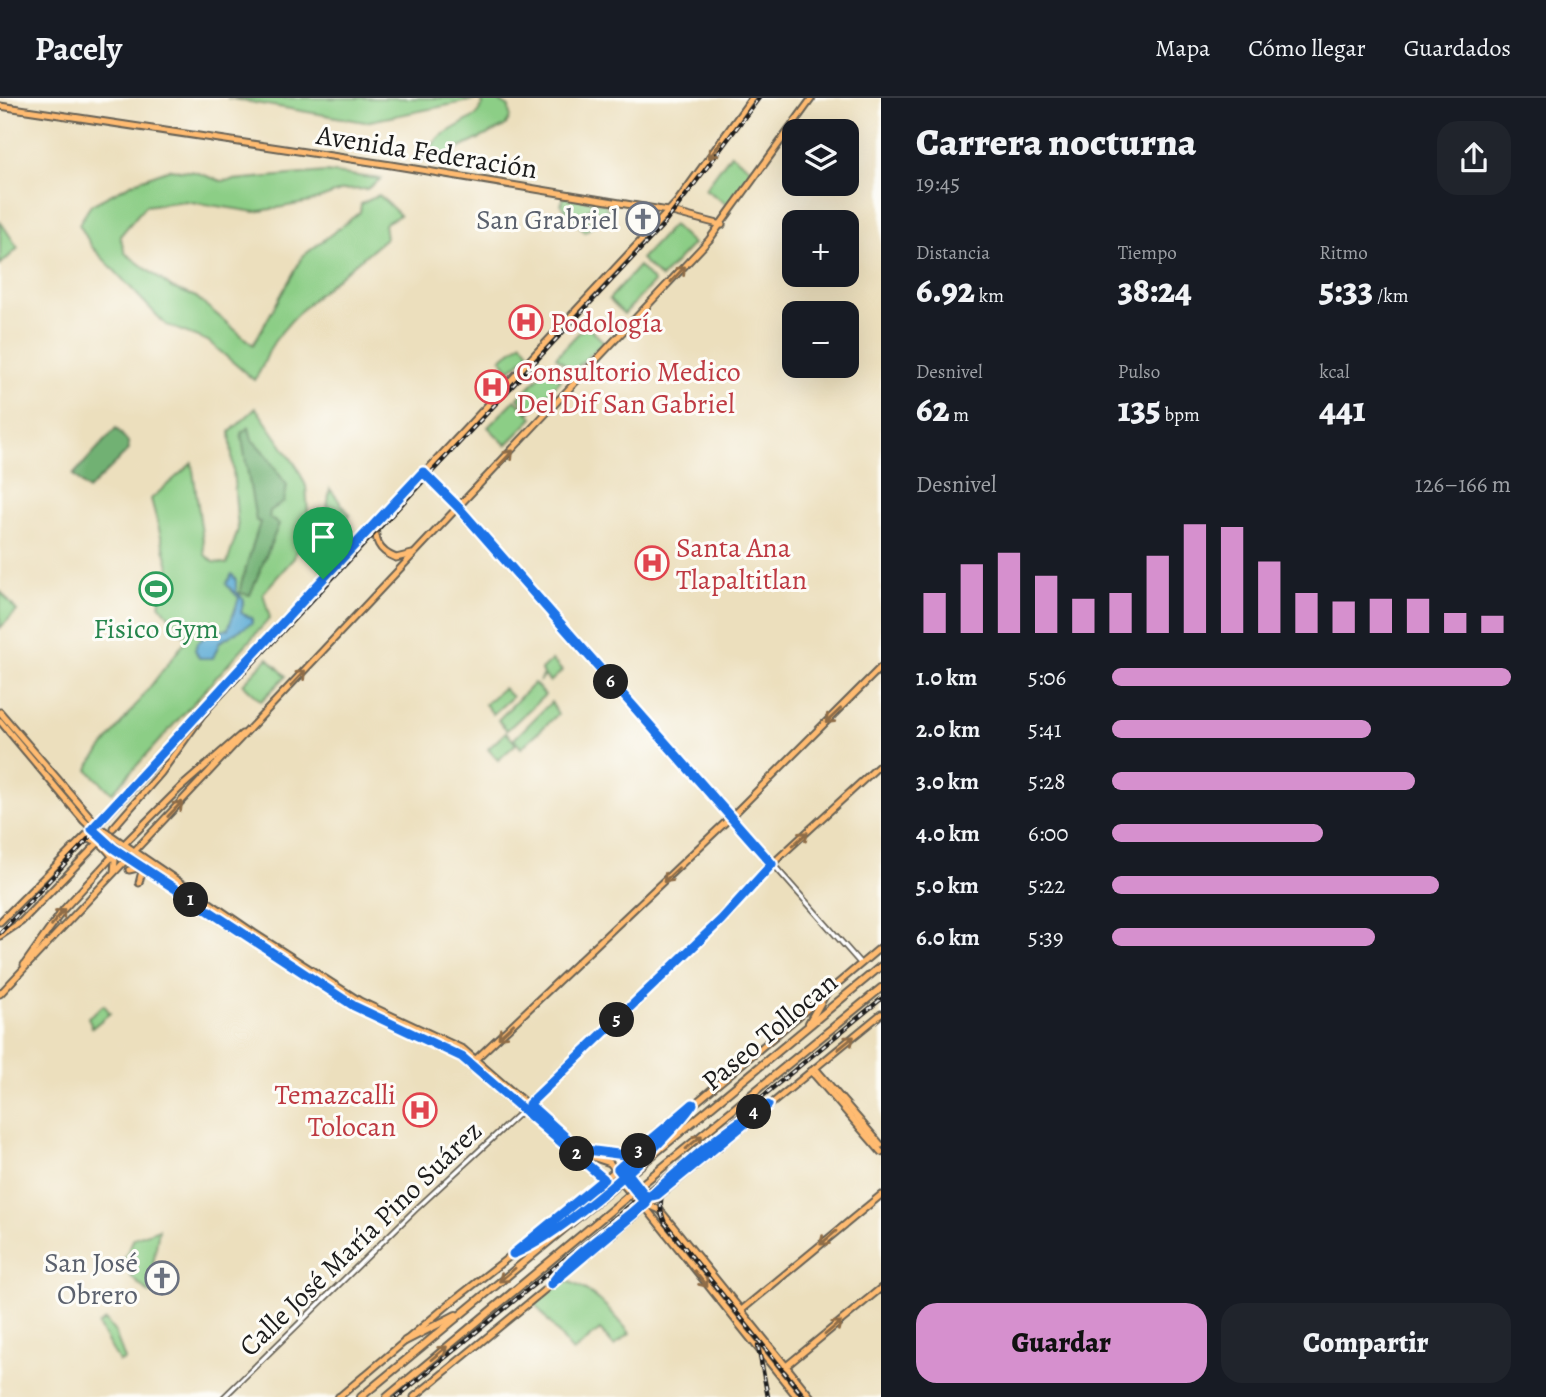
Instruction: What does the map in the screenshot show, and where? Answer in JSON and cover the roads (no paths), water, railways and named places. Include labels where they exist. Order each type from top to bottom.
[{"type":"highway","name":"Paseo Tollocan","points":[[361,1397],[630,1171],[881,966]]},
{"type":"highway","name":"Paseo Tollocan","points":[[387,1397],[881,988]]},
{"type":"highway","points":[[807,1027],[827,991]]},
{"type":"highway","points":[[405,1340],[467,1309]]},
{"type":"main road","points":[[0,922],[94,827],[677,202],[752,98]]},
{"type":"main road","points":[[0,994],[420,550],[722,225],[812,98]]},
{"type":"main road","name":"Avenida Federación","points":[[0,106],[668,211],[722,225]]},
{"type":"main road","points":[[376,522],[375,538],[389,555],[402,558],[420,550]]},
{"type":"main road","points":[[471,1064],[731,817],[881,667]]},
{"type":"main road","points":[[113,828],[161,773],[217,693]]},
{"type":"main road","points":[[0,712],[87,820],[85,835]]},
{"type":"main road","points":[[0,721],[87,820],[128,858],[354,1006],[446,1048],[471,1064],[605,1178],[618,1178],[636,1202],[634,1215]]},
{"type":"main road","points":[[127,842],[180,788],[251,728]]},
{"type":"main road","name":"Calle José María Pino Suárez","points":[[524,1110],[721,920],[772,864],[881,764]]},
{"type":"main road","points":[[87,820],[95,819],[119,799]]},
{"type":"main road","points":[[94,827],[360,1001],[447,1039],[476,1059],[575,1146],[602,1154],[633,1156]]},
{"type":"main road","points":[[79,841],[91,838],[98,841],[115,860],[114,872]]},
{"type":"main road","points":[[146,839],[143,852],[149,862]]},
{"type":"main road","points":[[0,936],[34,909],[97,844]]},
{"type":"main road","points":[[19,974],[64,910],[110,859]]},
{"type":"main road","points":[[129,870],[142,867]]},
{"type":"main road","points":[[139,883],[141,875],[148,871]]},
{"type":"main road","points":[[340,1397],[405,1340],[633,1156],[881,947]]},
{"type":"main road","points":[[414,1397],[663,1190],[881,1014]]},
{"type":"main road","points":[[813,1070],[881,1145]]},
{"type":"main road","points":[[813,1070],[881,1152]]},
{"type":"main road","points":[[630,1171],[675,1129],[693,1104]]},
{"type":"main road","points":[[551,1284],[593,1244],[744,1119],[768,1105]]},
{"type":"main road","points":[[578,1154],[605,1160],[617,1169]]},
{"type":"main road","points":[[602,1154],[646,1205],[650,1216],[797,1397]]},
{"type":"main road","points":[[625,1162],[624,1169],[645,1195],[657,1195]]},
{"type":"main road","points":[[513,1254],[551,1233],[615,1184]]},
{"type":"main road","points":[[660,1210],[663,1190]]},
{"type":"main road","points":[[733,1317],[881,1195]]},
{"type":"main road","points":[[646,1205],[660,1210],[810,1397]]},
{"type":"main road","points":[[634,1215],[650,1216]]},
{"type":"main road","points":[[785,1367],[881,1288]]},
{"type":"street","points":[[423,472],[459,508],[861,964]]},
{"type":"street","name":"Calle José María Pino Suárez","points":[[225,1397],[415,1210],[524,1110]]},
{"type":"water","points":[[232,574],[236,580],[236,591],[244,600],[241,613],[252,618],[252,623],[220,642],[213,658],[199,658],[195,650],[197,643],[216,628],[222,631],[228,629],[239,598],[226,584]]},
{"type":"tunnel","points":[[110,859],[126,842]]},
{"type":"railway","points":[[0,933],[665,223],[759,98]]},
{"type":"railway","points":[[397,1397],[881,999]]},
{"type":"railway","points":[[671,1175],[661,1199],[665,1223],[804,1397]]},
{"type":"railway","points":[[758,1346],[768,1397]]},
{"type":"place","name":"San Grabriel","points":[[643,219]]},
{"type":"place","name":"Podología","points":[[526,322]]},
{"type":"place","name":"Consultorio Medico Del Dif San Gabriel","points":[[492,387]]},
{"type":"place","name":"Santa Ana Tlapaltitlan","points":[[652,563]]},
{"type":"place","name":"Fisico Gym","points":[[156,589]]},
{"type":"place","name":"Temazcalli Tolocan","points":[[420,1110]]},
{"type":"place","name":"San José Obrero","points":[[162,1278]]}]
